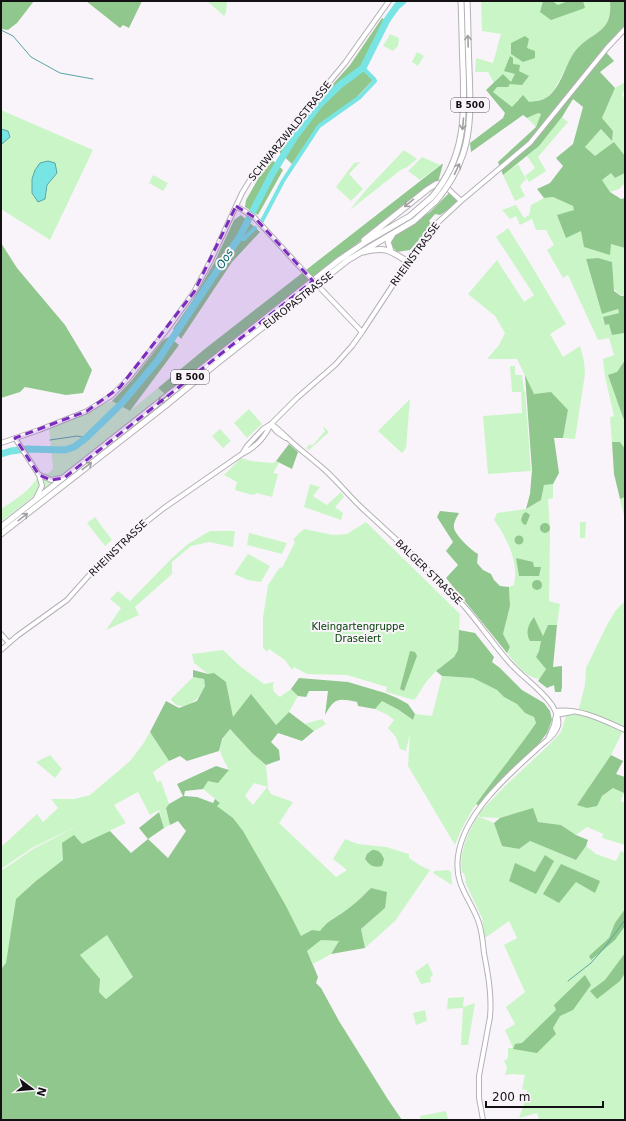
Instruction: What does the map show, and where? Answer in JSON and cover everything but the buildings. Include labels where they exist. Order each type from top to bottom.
[{"type":"main road","name":"EUROPASTRASSE","points":[[1,527],[339,260],[367,241],[410,216],[434,199],[452,168],[462,133],[464,100],[461,1]]},
{"type":"main road","name":"EUROPASTRASSE","points":[[1,534],[348,260],[419,217],[434,199],[448,186],[457,170],[464,152],[468,134],[470,100],[467,1]]},
{"type":"main road","points":[[339,260],[419,196],[436,184],[442,183]]},
{"type":"main road","points":[[391,251],[388,242],[394,232]]},
{"type":"main road","points":[[360,252],[379,249],[391,251],[408,262]]},
{"type":"street","name":"SCHWARZWALDSTRASSE","points":[[1,443],[82,414],[104,401],[120,387],[166,331],[194,292],[246,186],[256,170],[348,59],[389,1]]},
{"type":"street","name":"RHEINSTRASSE","points":[[1,650],[67,600],[100,563],[136,530],[164,508],[252,448],[262,439],[267,433],[271,424],[297,398],[335,365],[362,332],[408,262],[434,226],[530,142],[607,48],[625,29]]},
{"type":"street","points":[[442,183],[461,201]]},
{"type":"street","points":[[236,206],[254,217],[362,332]]},
{"type":"street","name":"BALGER STRASSE","points":[[271,424],[279,429],[290,441],[326,470],[362,508],[464,606],[507,660],[548,700],[556,713]]},
{"type":"street","points":[[15,438],[25,455],[40,475],[42,486],[35,501]]},
{"type":"street","points":[[40,475],[51,480],[64,478]]},
{"type":"street","points":[[1,634],[9,643]]},
{"type":"street","points":[[483,1120],[478,1086],[490,1016],[489,982],[478,921],[460,885],[457,867],[461,842],[476,813],[495,790],[554,735],[558,726],[556,713],[564,710],[588,714],[625,730]]},
{"type":"highlighted area","points":[[236,206],[254,217],[313,281],[64,478],[51,480],[39,475],[15,438],[87,411],[120,387],[194,292]]},
{"type":"green space","points":[[1,1],[34,1],[17,23],[8,30],[1,29]]},
{"type":"green space","points":[[86,1],[142,1],[129,28],[123,25],[120,28]]},
{"type":"green space","points":[[207,1],[227,1],[226,13],[224,16]]},
{"type":"green space","points":[[481,1],[487,1],[488,4],[488,1],[610,1],[611,11],[605,27],[575,51],[554,90],[545,99],[529,103],[518,99],[512,108],[493,92],[494,83],[488,72],[475,72],[476,58],[493,63],[501,34],[482,31]]},
{"type":"green space","points":[[543,1],[552,1],[558,5],[568,1],[583,1],[585,8],[551,20],[540,12]]},
{"type":"green space","points":[[610,1],[623,1],[625,3],[625,29],[605,51],[614,61],[600,72],[615,88],[602,118],[613,131],[612,141],[601,129],[585,147],[595,156],[614,142],[625,156],[625,173],[615,178],[611,173],[602,180],[610,192],[621,199],[625,198],[625,248],[611,244],[610,255],[584,247],[581,231],[566,238],[557,215],[574,210],[573,206],[553,197],[544,198],[537,189],[550,183],[563,166],[556,158],[573,144],[583,107],[573,99],[562,117],[539,146],[503,175],[498,162],[536,127],[541,114],[538,113],[527,118],[523,115],[471,152],[470,143],[503,118],[505,113],[486,90],[503,74],[511,82],[515,74],[504,71],[510,56],[513,58],[513,64],[520,65],[519,71],[529,76],[522,85],[510,84],[508,87],[497,87],[493,92],[512,107],[523,95],[529,102],[544,99],[555,90],[576,50],[605,26],[610,12]]},
{"type":"green space","points":[[382,18],[385,20],[361,69],[373,80],[356,98],[318,126],[292,164],[278,151],[307,113],[350,65]]},
{"type":"green space","points":[[390,34],[399,38],[398,46],[393,51],[383,46]]},
{"type":"green space","points":[[525,36],[529,39],[527,48],[535,51],[535,58],[523,62],[511,54],[511,43]]},
{"type":"green space","points":[[417,52],[424,56],[418,66],[412,62]]},
{"type":"green space","points":[[625,82],[625,89],[622,95],[625,99],[625,156],[594,156],[585,147],[601,129],[612,140],[613,131],[602,118],[615,88]]},
{"type":"green space","points":[[1,110],[93,150],[50,240],[1,209],[1,145],[8,139],[8,131],[1,129]],"holes":[[[48,161],[57,173],[47,185],[45,199]]]},
{"type":"green space","points":[[538,112],[541,115],[536,127],[527,118]]},
{"type":"green space","points":[[562,117],[568,122],[538,157],[546,171],[529,182],[525,176],[535,168],[527,156],[539,146]]},
{"type":"green space","points":[[404,150],[417,159],[350,210],[365,191]]},
{"type":"green space","points":[[422,157],[440,165],[420,180],[408,171]]},
{"type":"green space","points":[[270,158],[283,170],[258,215],[245,207],[246,200]]},
{"type":"green space","points":[[360,162],[349,174],[363,189],[351,201],[336,187],[354,163]]},
{"type":"green space","points":[[442,164],[438,182],[338,258],[165,394],[158,388],[206,348]]},
{"type":"green space","points":[[518,164],[526,179],[520,186],[525,196],[515,201],[503,175]]},
{"type":"green space","points":[[611,172],[615,178],[625,173],[625,183],[619,189],[610,192],[602,180]]},
{"type":"green space","points":[[153,175],[168,183],[163,191],[149,183]]},
{"type":"green space","points":[[450,192],[461,201],[440,215],[435,214],[429,221],[432,225],[410,250],[397,252],[389,243],[394,234],[430,212]]},
{"type":"green space","points":[[553,197],[573,206],[581,231],[610,254],[610,244],[625,248],[625,296],[621,295],[613,287],[598,258],[586,260],[602,314],[618,309],[619,314],[603,317],[605,325],[609,324],[624,333],[625,360],[617,372],[623,419],[625,423],[625,449],[620,443],[612,442],[610,417],[614,416],[605,377],[603,359],[614,355],[609,338],[598,340],[568,275],[563,278],[547,250],[554,245],[546,230],[536,230],[532,219],[520,225],[516,216],[510,219],[502,210],[516,205],[524,218],[529,215],[531,205],[544,198]]},
{"type":"green space","points":[[241,215],[260,232],[232,262],[181,339],[173,329],[193,300],[214,263],[234,220]]},
{"type":"green space","points":[[508,228],[566,324],[550,334],[563,357],[580,346],[584,361],[585,374],[575,439],[563,438],[568,410],[534,395],[517,359],[487,359],[499,345],[505,333],[495,316],[468,294],[497,260],[524,302],[534,295],[496,237]]},
{"type":"green space","points":[[1,243],[17,268],[65,325],[92,370],[83,393],[66,395],[25,387],[20,392],[1,398]]},
{"type":"green space","points":[[598,258],[612,262],[614,291],[621,296],[625,296],[625,338],[624,333],[612,335],[609,324],[605,325],[603,317],[619,313],[618,309],[602,314],[586,259]]},
{"type":"green space","points":[[169,337],[179,345],[130,411],[112,401],[132,380],[163,340]]},
{"type":"green space","points":[[625,360],[625,423],[608,375],[617,372]]},
{"type":"green space","points":[[510,366],[515,366],[515,375],[522,375],[525,391],[531,471],[488,474],[483,416],[522,413],[521,392],[512,392]]},
{"type":"green space","points":[[525,375],[534,394],[551,392],[568,410],[563,438],[554,438],[559,473],[553,484],[544,485],[541,500],[526,509],[530,494],[532,470]]},
{"type":"green space","points":[[158,388],[165,394],[41,493],[34,496],[1,522],[1,509],[27,490],[39,475],[49,473],[53,469],[49,426],[112,401],[130,411]]},
{"type":"green space","points":[[410,399],[406,448],[402,453],[378,431]]},
{"type":"green space","points":[[249,409],[262,424],[247,438],[234,423]]},
{"type":"green space","points":[[324,427],[329,432],[309,450],[306,448],[310,444],[312,446],[325,431],[323,428]]},
{"type":"green space","points":[[220,429],[231,441],[223,448],[212,436]]},
{"type":"green space","points":[[612,442],[620,442],[625,449],[625,497],[620,499],[614,474]]},
{"type":"green space","points":[[289,444],[298,452],[292,469],[276,461]]},
{"type":"green space","points":[[241,458],[252,461],[273,463],[276,461],[279,463],[273,473],[278,474],[272,497],[257,493],[252,495],[235,490],[237,482],[224,475]]},
{"type":"green space","points":[[310,484],[320,487],[313,496],[327,505],[341,492],[344,497],[335,507],[343,513],[341,520],[304,507]]},
{"type":"green space","points":[[553,484],[553,498],[548,499],[550,530],[549,601],[560,604],[557,625],[548,625],[543,636],[534,617],[541,641],[539,651],[546,669],[539,679],[525,673],[517,666],[507,653],[510,647],[503,634],[510,606],[509,587],[514,585],[515,568],[511,551],[494,520],[497,513],[526,509],[541,500],[544,485]]},
{"type":"green space","points":[[625,497],[625,520],[620,499]]},
{"type":"green space","points":[[440,511],[459,513],[455,520],[454,526],[457,535],[478,554],[477,563],[483,570],[491,574],[500,586],[509,587],[510,606],[503,634],[510,647],[507,653],[446,578],[458,565],[446,551],[453,542],[437,517]]},
{"type":"green space","points":[[526,512],[530,515],[526,525],[523,524],[521,520],[523,514]]},
{"type":"green space","points":[[95,517],[112,540],[105,546],[87,523]]},
{"type":"green space","name":"Kleingartengruppe Draseiert","points":[[366,522],[460,614],[458,650],[454,657],[436,671],[426,682],[414,700],[386,692],[387,687],[347,675],[307,674],[294,667],[292,670],[285,660],[269,649],[267,652],[263,648],[263,618],[268,585],[280,567],[282,568],[295,542],[293,540],[304,529],[333,535],[347,534]]},
{"type":"green space","points":[[580,522],[586,522],[585,538],[580,538]]},
{"type":"green space","points":[[543,523],[547,523],[550,528],[547,533],[543,533],[540,530],[540,526]]},
{"type":"green space","points":[[210,531],[235,531],[233,547],[209,542],[191,546],[172,562],[172,574],[135,607],[139,615],[106,630],[121,608],[110,599],[118,591],[130,601],[172,558],[188,544]]},
{"type":"green space","points":[[249,533],[287,543],[282,554],[247,545]]},
{"type":"green space","points":[[519,535],[524,540],[519,545],[514,540]]},
{"type":"green space","points":[[248,554],[270,566],[261,582],[248,580],[234,574]]},
{"type":"green space","points":[[516,558],[533,562],[534,567],[541,567],[539,576],[519,576]]},
{"type":"green space","points":[[535,580],[539,580],[542,585],[539,590],[535,590],[532,587],[532,583]]},
{"type":"green space","points":[[625,601],[625,730],[624,729],[611,755],[577,805],[602,796],[613,788],[624,793],[621,801],[625,803],[625,845],[602,838],[603,834],[587,827],[576,835],[561,825],[538,822],[533,809],[500,818],[480,817],[478,814],[561,732],[566,716],[578,712],[585,685],[586,668],[608,623],[616,610]]},
{"type":"green space","points":[[534,617],[543,636],[548,625],[557,625],[553,667],[562,666],[561,692],[555,692],[554,685],[547,688],[538,681],[546,669],[536,657],[541,641],[530,641],[527,632]]},
{"type":"green space","points":[[459,630],[475,633],[494,657],[492,662],[522,690],[544,703],[550,711],[552,720],[547,733],[534,750],[480,806],[476,804],[536,723],[534,717],[525,713],[517,704],[504,697],[497,690],[473,678],[442,676],[436,671],[454,657],[458,650]]},
{"type":"green space","points":[[223,650],[241,667],[264,684],[274,682],[274,691],[280,697],[291,689],[298,696],[289,712],[276,725],[233,718],[226,682],[208,674],[194,663],[192,654]]},
{"type":"green space","points":[[410,651],[415,652],[417,656],[404,691],[400,689]]},
{"type":"green space","points":[[193,670],[208,674],[214,673],[226,682],[233,717],[251,694],[276,725],[289,712],[314,731],[302,741],[278,733],[271,742],[279,750],[280,760],[266,765],[253,754],[230,729],[222,739],[219,751],[187,761],[180,756],[169,761],[150,732],[166,701],[179,708],[197,701],[205,686],[204,679],[193,677]]},
{"type":"green space","points":[[442,676],[473,678],[497,690],[504,697],[517,704],[525,713],[534,717],[536,723],[520,748],[478,801],[465,822],[455,845],[408,766],[410,733],[406,751],[400,749],[396,737],[388,728],[394,720],[388,715],[375,709],[382,701],[399,710],[413,720],[415,714],[432,716]]},
{"type":"green space","points":[[193,677],[204,679],[205,685],[200,695],[190,704],[185,706],[175,704],[171,699]]},
{"type":"green space","points":[[299,678],[348,682],[385,693],[408,704],[415,714],[413,720],[399,710],[382,701],[375,709],[358,706],[357,702],[341,700],[334,702],[325,715],[328,691],[309,691],[306,697],[298,696],[291,689]]},
{"type":"green space","points":[[322,719],[326,724],[314,731],[304,724]]},
{"type":"green space","points":[[230,729],[253,754],[266,765],[268,787],[254,783],[245,796],[253,805],[267,787],[271,794],[293,802],[279,823],[336,877],[347,870],[333,859],[345,839],[358,844],[386,847],[409,854],[409,858],[430,870],[395,921],[365,948],[361,929],[385,908],[371,889],[352,906],[330,921],[320,932],[312,930],[301,937],[286,906],[233,818],[217,806],[219,802],[203,789],[208,781],[229,770],[221,753],[220,745]]},
{"type":"green space","points":[[150,732],[169,761],[153,772],[157,782],[161,781],[169,804],[166,808],[170,825],[164,828],[159,810],[150,815],[138,792],[114,805],[126,823],[109,831],[56,919],[1,968],[1,871],[33,849],[81,824],[32,848],[1,869],[1,847],[37,814],[43,822],[58,808],[51,799],[75,799],[90,795],[130,761]]},
{"type":"green space","points":[[50,755],[62,769],[55,778],[36,762]]},
{"type":"green space","points":[[611,755],[623,761],[616,774],[625,777],[624,793],[613,788],[602,796],[597,806],[587,808],[577,805]]},
{"type":"green space","points":[[216,766],[229,770],[218,783],[208,781],[203,789],[185,791],[184,796],[197,797],[213,803],[215,799],[220,803],[217,806],[233,818],[243,831],[286,906],[301,936],[312,930],[320,931],[371,888],[387,892],[385,908],[361,929],[365,948],[331,954],[339,941],[321,940],[307,951],[318,977],[316,983],[321,988],[339,1021],[402,1120],[1,1120],[1,969],[6,963],[16,899],[63,860],[62,843],[74,835],[82,844],[110,831],[131,853],[148,839],[168,858],[186,831],[178,821],[170,825],[166,808],[169,804],[183,796],[177,784]],"holes":[[[107,935],[133,977],[106,999],[99,992],[100,979],[80,955]]]},
{"type":"green space","points":[[533,808],[538,822],[561,825],[576,835],[588,840],[586,846],[576,860],[530,841],[519,849],[502,846],[494,823],[500,818]]},
{"type":"green space","points":[[159,812],[164,828],[148,839],[139,828]]},
{"type":"green space","points":[[477,816],[494,823],[502,846],[519,849],[530,841],[576,860],[586,846],[596,854],[616,861],[621,851],[625,853],[625,1120],[539,1120],[537,1113],[519,1118],[527,1090],[522,1089],[525,1075],[505,1075],[507,1067],[504,1061],[508,1058],[508,1048],[513,1048],[505,1030],[515,1024],[506,1007],[525,992],[504,945],[517,938],[509,921],[485,938],[482,918],[465,882],[464,873],[462,873],[461,858],[467,837]]},
{"type":"green space","points":[[372,850],[380,852],[382,855],[384,859],[382,866],[372,866],[365,859],[367,854]]},
{"type":"green space","points":[[545,855],[554,861],[536,894],[509,881],[515,863],[535,872]]},
{"type":"green space","points":[[561,864],[600,881],[595,893],[576,882],[559,903],[543,894]]},
{"type":"green space","points":[[448,870],[451,872],[452,885],[433,873],[434,871]]},
{"type":"green space","points":[[625,909],[625,926],[615,940],[591,960],[589,956],[609,938],[615,923]]},
{"type":"green space","points":[[107,935],[133,977],[106,999],[99,992],[80,955]]},
{"type":"green space","points":[[321,940],[339,941],[331,954],[313,964],[307,951]]},
{"type":"green space","points":[[625,953],[625,973],[620,981],[597,999],[590,991],[605,980]]},
{"type":"green space","points":[[428,963],[433,975],[430,978],[431,982],[421,984],[415,972]]},
{"type":"green space","points":[[585,975],[591,985],[573,1010],[560,1016],[553,1028],[556,1034],[537,1053],[513,1049],[515,1044],[522,1043],[556,1010],[554,1005]]},
{"type":"green space","points":[[464,997],[463,1007],[475,1003],[468,1045],[461,1045],[463,1008],[447,1009],[448,998]]},
{"type":"green space","points":[[425,1010],[427,1021],[416,1025],[413,1013]]},
{"type":"green space","points":[[446,1111],[448,1120],[421,1120],[420,1116]]},
{"type":"water","points":[[1,129],[8,131],[10,137],[1,145]]},
{"type":"water","points":[[48,161],[55,163],[57,173],[47,185],[45,199],[38,202],[32,193],[32,179],[35,170],[40,163]]},
{"type":"waterway","name":"Oos","points":[[1,454],[27,449],[65,450],[74,447],[86,438],[122,403],[158,360],[240,236],[272,174],[296,135],[319,105],[341,84],[363,68],[387,20],[397,6],[403,1]]},
{"type":"waterway","points":[[1,30],[13,36],[31,57],[60,73],[93,79]]},
{"type":"waterway","points":[[262,221],[283,181],[319,126],[360,97],[375,81],[363,68]]},
{"type":"waterway","points":[[237,239],[244,239],[255,228]]},
{"type":"waterway","points":[[50,440],[77,436],[86,438]]},
{"type":"waterway","points":[[568,981],[591,963],[625,920]]}]
